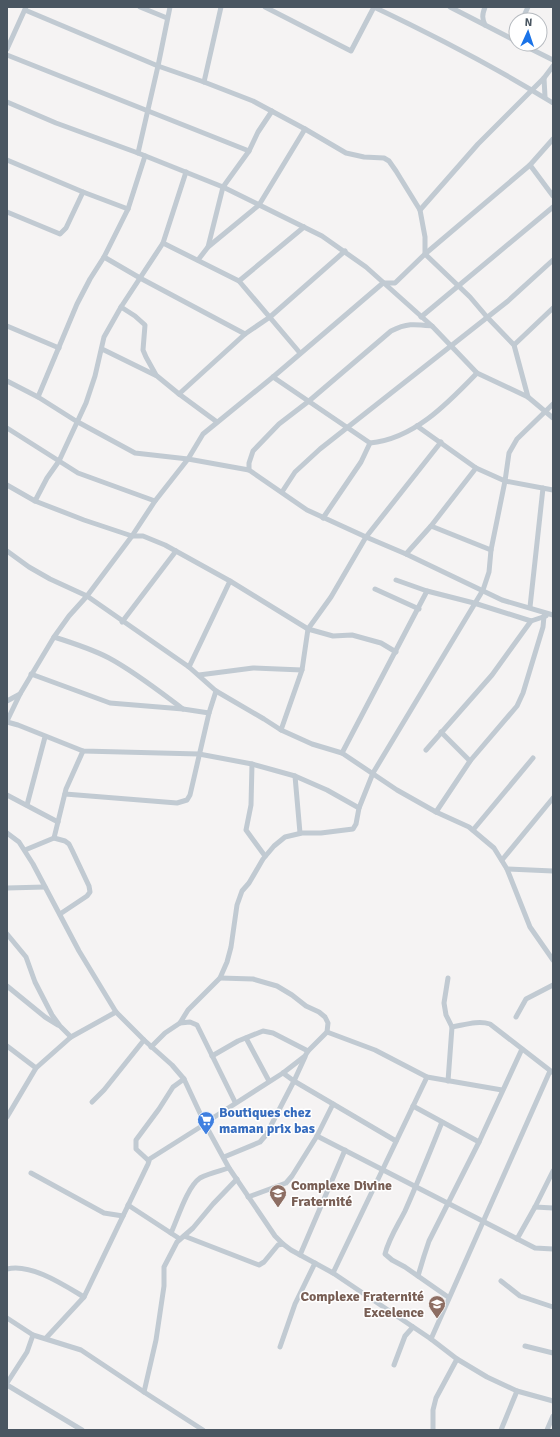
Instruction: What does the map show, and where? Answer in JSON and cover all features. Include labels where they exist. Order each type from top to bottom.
[{"type":"street","points":[[140,7],[167,18]]},
{"type":"street","points":[[138,153],[170,7]]},
{"type":"street","points":[[204,82],[221,7]]},
{"type":"street","points":[[265,7],[351,51],[374,7],[471,56],[553,102]]},
{"type":"street","points":[[450,7],[508,37]]},
{"type":"street","points":[[485,7],[482,19],[485,25]]},
{"type":"street","points":[[7,48],[26,9],[158,66],[253,101],[305,129],[346,154],[384,158],[389,161],[420,210],[425,254],[470,297],[514,345],[528,397]]},
{"type":"street","points":[[537,52],[553,60]]},
{"type":"street","points":[[7,55],[249,151]]},
{"type":"street","points":[[420,210],[478,144],[544,78],[553,66]]},
{"type":"street","points":[[544,78],[545,97]]},
{"type":"street","points":[[7,102],[56,123],[138,153],[223,187],[322,236],[366,267],[432,326],[476,373],[528,397],[553,418]]},
{"type":"street","points":[[208,247],[223,187],[249,151],[258,132],[272,111]]},
{"type":"street","points":[[198,260],[208,247],[259,205],[305,129]]},
{"type":"street","points":[[359,808],[327,790],[295,776],[252,764],[199,754],[83,751],[7,722],[31,674],[54,637],[132,536],[155,501],[188,459],[203,434],[273,377],[383,283],[395,283],[425,254],[530,165],[553,139]]},
{"type":"street","points":[[38,397],[77,304],[104,257],[128,209],[145,156]]},
{"type":"street","points":[[7,160],[128,209]]},
{"type":"street","points":[[530,165],[553,196]]},
{"type":"street","points":[[35,501],[47,478],[59,461],[76,421],[86,403],[102,349],[104,337],[121,307],[163,243],[186,172]]},
{"type":"street","points":[[7,212],[60,234],[66,228],[83,192]]},
{"type":"street","points":[[421,317],[553,207]]},
{"type":"street","points":[[239,281],[304,227]]},
{"type":"street","points":[[163,243],[239,281],[300,353]]},
{"type":"street","points":[[179,394],[245,334],[270,317],[345,251]]},
{"type":"street","points":[[104,257],[245,334]]},
{"type":"street","points":[[282,492],[295,472],[320,449],[508,301],[553,260]]},
{"type":"street","points":[[121,307],[145,325],[143,350],[157,376]]},
{"type":"street","points":[[514,345],[553,308]]},
{"type":"street","points":[[7,326],[59,348]]},
{"type":"street","points":[[250,470],[249,463],[253,451],[279,424],[309,401],[391,332],[402,326],[432,326]]},
{"type":"street","points":[[102,349],[157,376],[217,422]]},
{"type":"street","points":[[273,377],[370,443],[383,442],[416,426],[452,400],[476,373]]},
{"type":"street","points":[[7,381],[38,397],[76,421],[135,453],[188,459],[250,470],[307,510],[323,518],[406,554],[502,600],[530,607],[549,615]]},
{"type":"street","points":[[151,1047],[165,1033],[180,1022],[188,1010],[220,978],[227,962],[231,947],[237,905],[242,891],[249,883],[265,856],[274,846],[286,837],[300,833],[321,833],[352,829],[356,824],[359,808],[373,773],[483,590],[489,572],[491,550],[509,453],[517,440],[553,404]]},
{"type":"street","points":[[416,426],[441,442],[476,468],[505,481],[553,490]]},
{"type":"street","points":[[7,428],[78,474],[155,501]]},
{"type":"street","points":[[281,730],[302,670],[308,629],[331,597],[366,537],[441,442]]},
{"type":"street","points":[[323,518],[361,462],[370,443]]},
{"type":"street","points":[[406,554],[431,526],[476,468]]},
{"type":"street","points":[[7,485],[35,501],[84,520],[132,536],[143,536],[176,551],[230,581],[308,629],[333,636],[352,635],[381,643],[396,652]]},
{"type":"street","points":[[530,607],[543,488]]},
{"type":"street","points":[[431,526],[491,550]]},
{"type":"street","points":[[7,551],[45,576],[87,596],[122,622],[189,667],[216,691],[281,730],[312,744],[342,753],[397,790],[436,812],[470,827],[494,848],[502,860],[530,927],[553,960]]},
{"type":"street","points":[[122,622],[176,551]]},
{"type":"street","points":[[396,580],[427,591],[474,603],[531,621]]},
{"type":"street","points":[[189,667],[230,581]]},
{"type":"street","points":[[375,589],[419,609]]},
{"type":"street","points":[[342,753],[419,609],[427,591]]},
{"type":"street","points":[[426,750],[492,674],[531,621],[549,615]]},
{"type":"street","points":[[436,812],[470,761],[517,706],[524,692],[543,627],[549,615]]},
{"type":"street","points":[[54,637],[82,646],[124,666],[183,709]]},
{"type":"street","points":[[199,675],[253,668],[302,670]]},
{"type":"street","points":[[31,674],[110,703],[183,709],[209,713]]},
{"type":"street","points":[[65,794],[177,803],[187,800],[190,796],[209,713],[216,691]]},
{"type":"street","points":[[7,700],[20,694]]},
{"type":"street","points":[[441,732],[470,761]]},
{"type":"street","points":[[27,805],[45,737]]},
{"type":"street","points":[[54,838],[69,782],[83,751]]},
{"type":"street","points":[[473,830],[533,758]]},
{"type":"street","points":[[252,764],[251,805],[246,830],[265,856]]},
{"type":"street","points":[[295,776],[300,833]]},
{"type":"street","points":[[7,795],[58,822]]},
{"type":"street","points":[[502,860],[553,798]]},
{"type":"street","points":[[7,833],[13,837],[25,850],[90,970],[116,1012],[151,1047],[172,1065],[184,1079],[205,1123],[230,1168],[275,1236],[283,1244],[333,1273],[431,1339],[457,1359],[487,1377],[518,1391],[553,1401]]},
{"type":"street","points":[[25,850],[54,838],[65,841],[69,844],[89,886],[90,892],[88,896],[60,914]]},
{"type":"street","points":[[507,869],[553,871]]},
{"type":"street","points":[[7,888],[45,887]]},
{"type":"street","points":[[7,934],[26,957],[35,982],[52,1015],[71,1037]]},
{"type":"street","points":[[46,1338],[84,1297],[148,1164],[148,1160],[235,1102],[283,1073],[306,1054],[327,1032],[328,1023],[325,1017],[277,986],[253,979],[220,978]]},
{"type":"street","points":[[448,978],[444,1003],[446,1015],[452,1027],[448,1081]]},
{"type":"street","points":[[516,1017],[526,999],[553,985]]},
{"type":"street","points":[[7,986],[45,1017],[60,1026]]},
{"type":"street","points":[[7,1116],[36,1068],[71,1037],[116,1012]]},
{"type":"street","points":[[180,1022],[190,1022],[197,1025],[235,1102]]},
{"type":"street","points":[[431,1339],[448,1298],[552,1072],[490,1024],[473,1023],[452,1027]]},
{"type":"street","points":[[212,1056],[238,1041],[263,1031],[273,1033],[306,1054]]},
{"type":"street","points":[[327,1032],[375,1050],[427,1077],[502,1090]]},
{"type":"street","points":[[246,1038],[269,1081]]},
{"type":"street","points":[[92,1102],[104,1090],[144,1040]]},
{"type":"street","points":[[7,1046],[36,1068]]},
{"type":"street","points":[[418,1276],[430,1241],[522,1049]]},
{"type":"street","points":[[224,1157],[260,1142],[266,1135],[306,1054]]},
{"type":"street","points":[[283,1073],[396,1141]]},
{"type":"street","points":[[333,1273],[427,1077]]},
{"type":"street","points":[[148,1160],[136,1149],[136,1140],[174,1087],[184,1079]]},
{"type":"street","points":[[248,1197],[286,1183],[317,1136],[333,1104]]},
{"type":"street","points":[[413,1106],[478,1142]]},
{"type":"street","points":[[442,1122],[416,1187],[387,1246],[385,1254],[448,1298]]},
{"type":"street","points":[[317,1136],[535,1248],[553,1249]]},
{"type":"street","points":[[300,1255],[345,1150]]},
{"type":"street","points":[[171,1233],[192,1186],[198,1179],[205,1175],[230,1168]]},
{"type":"street","points":[[517,1239],[536,1207],[553,1171]]},
{"type":"street","points":[[31,1173],[104,1213],[123,1216]]},
{"type":"street","points":[[144,1392],[156,1340],[164,1286],[164,1267],[177,1242],[193,1228],[237,1179]]},
{"type":"street","points":[[128,1205],[171,1233],[258,1265],[264,1262],[278,1245],[283,1244]]},
{"type":"street","points":[[536,1207],[553,1208]]},
{"type":"street","points":[[280,1347],[295,1304],[315,1262]]},
{"type":"street","points":[[7,1269],[21,1268],[33,1270],[71,1288],[84,1297]]},
{"type":"street","points":[[500,1281],[520,1296],[553,1307]]},
{"type":"street","points":[[7,1318],[33,1335],[81,1350],[203,1430]]},
{"type":"street","points":[[394,1365],[405,1336],[413,1327]]},
{"type":"street","points":[[33,1335],[27,1352],[7,1384],[82,1430]]},
{"type":"street","points":[[525,1346],[553,1353]]},
{"type":"street","points":[[432,1430],[433,1410],[436,1398],[457,1359]]},
{"type":"street","points":[[501,1430],[518,1391]]},
{"type":"street","points":[[547,1430],[553,1416]]},
{"type":"place","name":"Boutiques chez maman prix bas","points":[[206,1135]]},
{"type":"place","name":"Complexe Divine Fraternité","points":[[278,1208]]},
{"type":"place","name":"Complexe Fraternité Excelence","points":[[437,1319]]}]
